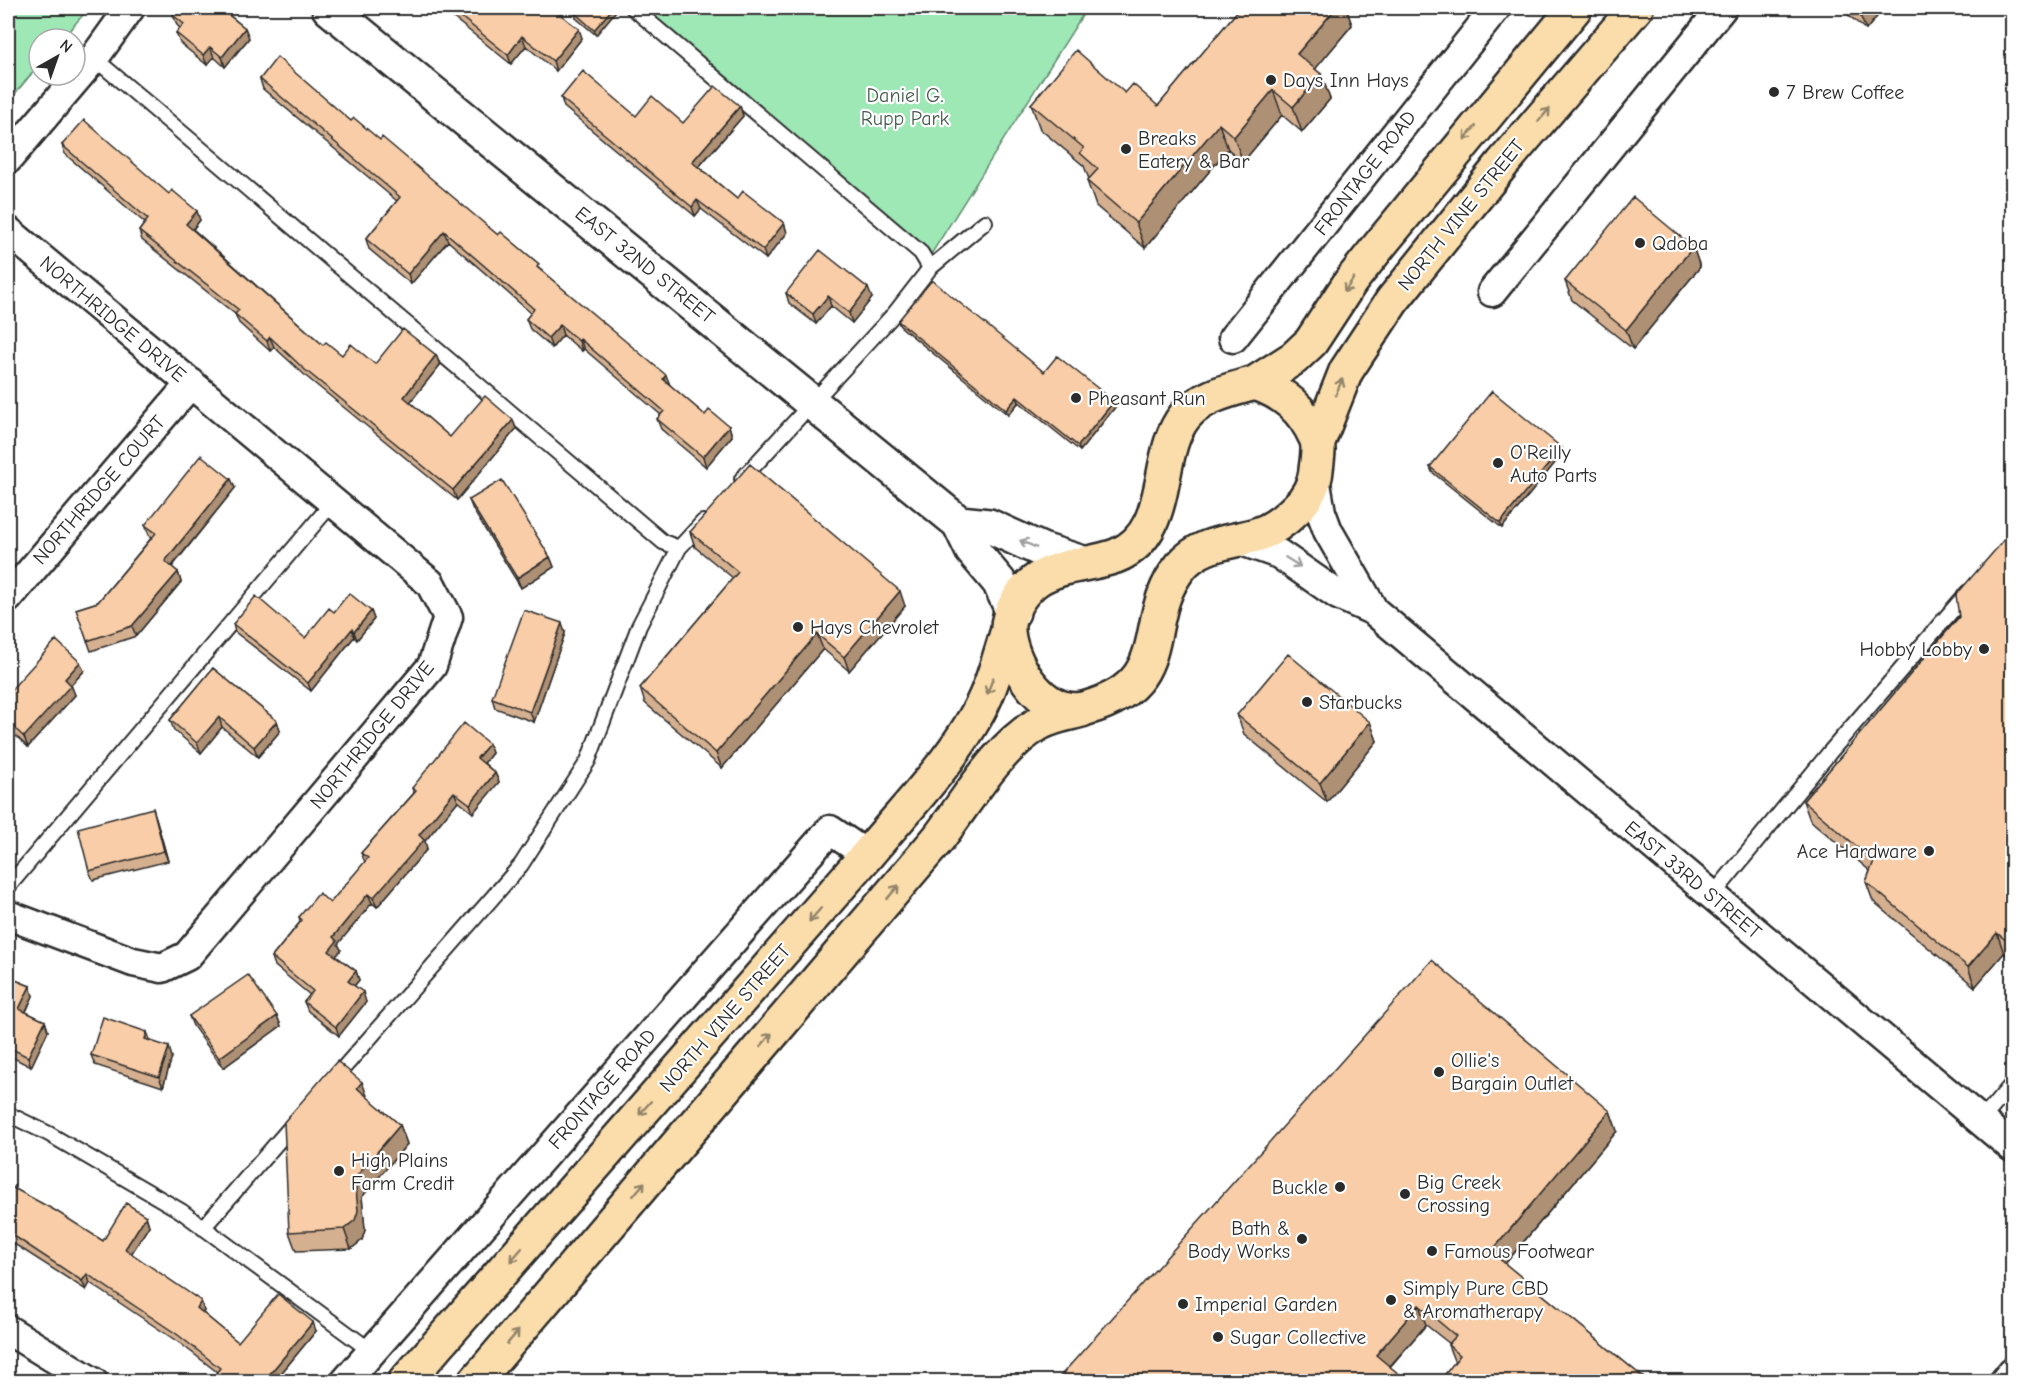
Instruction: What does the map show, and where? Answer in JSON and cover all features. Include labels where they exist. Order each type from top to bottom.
[{"type":"main road","points":[[1255,383],[1294,358],[1311,342],[1351,281],[1575,8]]},
{"type":"main road","name":"NORTH VINE STREET","points":[[1315,478],[1318,442],[1346,370],[1385,309],[1503,163],[1636,8]]},
{"type":"main road","points":[[1255,383],[1277,391],[1294,404],[1308,422],[1318,442]]},
{"type":"main road","name":"NORTH VINE STREET","points":[[405,1382],[867,855],[935,772],[974,719],[995,673],[1010,621],[1026,590],[1037,580],[1052,572],[1125,552],[1148,528],[1155,512],[1175,434],[1185,416],[1200,403],[1255,383]]},
{"type":"main road","points":[[475,1382],[930,848],[995,763],[1025,733],[1039,724],[1122,693],[1144,672],[1164,602],[1180,568],[1205,547],[1261,534],[1288,518],[1302,503],[1315,478]]},
{"type":"main road","points":[[1010,621],[1013,653],[1023,674],[1035,690],[1062,708],[1084,709]]},
{"type":"street","points":[[8,159],[94,58],[130,8]]},
{"type":"street","name":"EAST 32ND STREET","points":[[329,8],[959,523],[972,549],[999,582],[1010,621]]},
{"type":"street","name":"FRONTAGE ROAD","points":[[1233,338],[1496,8]]},
{"type":"street","points":[[1492,292],[1722,8]]},
{"type":"street","name":"NORTHRIDGE DRIVE","points":[[8,231],[430,583],[448,618],[432,666],[187,956],[162,968],[133,962],[8,915]]},
{"type":"street","name":"NORTHRIDGE COURT","points":[[8,598],[191,383]]},
{"type":"street","name":"EAST 33RD STREET","points":[[1315,478],[1321,512],[1328,531],[1374,611]]},
{"type":"street","points":[[959,523],[989,526],[1042,550],[1083,563]]},
{"type":"street","name":"EAST 33RD STREET","points":[[1239,540],[1280,554],[1338,595],[1374,611],[2013,1147]]},
{"type":"street","name":"FRONTAGE ROAD","points":[[345,1382],[831,830],[867,855]]},
{"type":"street","points":[[8,1330],[93,1382]]},
{"type":"street","points":[[2004,1382],[2013,1372]]},
{"type":"lane","points":[[633,8],[921,254],[930,268]]},
{"type":"lane","points":[[94,58],[663,542],[679,548]]},
{"type":"lane","points":[[732,490],[895,313],[930,268],[985,222]]},
{"type":"lane","points":[[8,887],[333,502]]},
{"type":"lane","points":[[321,1092],[521,866],[588,761],[639,626],[679,548],[709,515]]},
{"type":"lane","points":[[1712,896],[1830,752],[1978,580]]},
{"type":"lane","points":[[1981,1121],[2013,1084]]},
{"type":"lane","points":[[203,1228],[306,1110]]},
{"type":"lane","points":[[8,1114],[171,1205],[371,1351]]},
{"type":"green space","points":[[8,8],[89,8],[72,27],[27,27],[27,79],[8,102]]},
{"type":"green space","name":"Daniel G. Rupp Park","points":[[631,8],[1087,8],[930,256]]},
{"type":"building","points":[[180,8],[222,8],[245,28],[222,57],[210,47],[203,55],[176,33],[184,24],[173,15]]},
{"type":"building","points":[[450,8],[552,8],[579,29],[553,61],[522,36],[508,55]]},
{"type":"building","points":[[580,8],[613,8],[594,30],[575,13]]},
{"type":"building","points":[[1240,8],[1336,8],[1297,54],[1321,74],[1293,107],[1273,90],[1234,137],[1219,124],[1136,223],[1087,181],[1098,169],[1080,153],[1084,148],[1031,104],[1076,50],[1125,93],[1133,84],[1158,106]]},
{"type":"building","points":[[1852,8],[1866,8],[1860,15]]},
{"type":"building","points":[[277,57],[351,121],[354,118],[380,140],[382,137],[498,235],[501,232],[539,264],[537,267],[666,375],[663,379],[705,415],[709,410],[729,426],[703,457],[657,419],[664,411],[580,339],[579,341],[560,325],[548,338],[526,319],[534,309],[444,231],[408,274],[366,239],[400,197],[260,79]]},
{"type":"building","points":[[583,71],[636,116],[652,96],[683,123],[715,86],[740,106],[692,162],[737,199],[743,191],[784,223],[763,250],[697,200],[692,207],[561,98]]},
{"type":"building","points":[[84,120],[169,194],[172,190],[197,211],[186,224],[323,345],[326,342],[342,355],[351,344],[375,364],[403,329],[436,355],[404,397],[450,437],[485,396],[513,420],[453,490],[304,369],[270,337],[267,341],[235,314],[239,310],[139,231],[148,219],[62,145]]},
{"type":"building","points":[[1633,197],[1693,247],[1626,330],[1565,281]]},
{"type":"building","points":[[820,250],[868,288],[849,313],[828,296],[813,314],[786,293]]},
{"type":"building","points":[[932,280],[1044,372],[1057,356],[1114,401],[1078,446],[1017,397],[1006,410],[898,321]]},
{"type":"building","name":"O'Reilly Auto Parts","points":[[1492,391],[1562,448],[1500,523],[1430,467]]},
{"type":"building","points":[[201,455],[231,479],[165,561],[178,572],[132,626],[87,641],[76,609],[98,602],[156,533],[145,525]]},
{"type":"building","name":"Hays Chevrolet","points":[[750,464],[900,591],[844,657],[817,634],[716,753],[640,688],[738,572],[690,532]]},
{"type":"building","points":[[502,480],[550,557],[517,578],[469,500]]},
{"type":"building","name":"Ace Hardware","points":[[2013,537],[2013,946],[1997,933],[1968,967],[1866,882],[1874,861],[1803,801],[1959,617],[1956,595],[2004,540]]},
{"type":"building","points":[[349,593],[371,611],[354,632],[352,629],[308,683],[233,624],[256,596],[305,638],[329,608],[334,612]]},
{"type":"building","points":[[524,610],[562,623],[530,712],[492,698]]},
{"type":"building","points":[[56,640],[80,662],[65,679],[71,685],[24,737],[8,722],[8,693]]},
{"type":"building","points":[[1288,654],[1370,722],[1320,783],[1237,715]]},
{"type":"building","points":[[213,668],[277,721],[254,747],[219,717],[197,743],[170,720]]},
{"type":"building","points":[[464,723],[489,744],[477,758],[495,773],[470,804],[454,792],[419,835],[424,840],[373,898],[368,894],[333,937],[337,941],[329,951],[356,971],[348,981],[363,992],[336,1027],[304,1002],[313,991],[272,957],[302,920],[299,917],[319,893],[330,903],[368,858],[361,853],[416,791],[412,788]]},
{"type":"building","points":[[153,808],[164,851],[89,871],[78,828]]},
{"type":"building","name":"Big Creek Crossing","points":[[1432,960],[1610,1111],[1491,1252],[1644,1378],[1641,1382],[1439,1382],[1460,1355],[1448,1345],[1456,1336],[1419,1305],[1376,1355],[1400,1375],[1394,1382],[1055,1382]]},
{"type":"building","points":[[248,975],[277,1016],[219,1058],[189,1016]]},
{"type":"building","points":[[8,977],[30,986],[19,1009],[45,1021],[28,1057],[8,1047]]},
{"type":"building","points":[[103,1017],[147,1032],[145,1039],[169,1047],[159,1077],[91,1055]]},
{"type":"building","name":"High Plains Farm Credit","points":[[337,1061],[362,1082],[357,1088],[400,1125],[355,1178],[358,1211],[355,1220],[344,1229],[289,1232],[284,1122]]},
{"type":"building","points":[[8,1185],[56,1211],[103,1241],[126,1203],[146,1216],[125,1249],[201,1301],[197,1308],[238,1342],[278,1294],[313,1322],[263,1382],[227,1382],[216,1373],[220,1368],[178,1335],[87,1274],[82,1281],[8,1232]]},
{"type":"place","name":"Days Inn Hays","points":[[1271,80]]},
{"type":"place","name":"7 Brew Coffee","points":[[1774,92]]},
{"type":"place","name":"Breaks Eatery & Bar","points":[[1126,149]]},
{"type":"place","name":"Qdoba","points":[[1640,243]]},
{"type":"place","name":"Pheasant Run","points":[[1076,398]]},
{"type":"place","name":"O'Reilly Auto Parts","points":[[1498,463]]},
{"type":"place","name":"Hays Chevrolet","points":[[798,627]]},
{"type":"place","name":"Hobby Lobby","points":[[1984,649]]},
{"type":"place","name":"Starbucks","points":[[1307,702]]},
{"type":"place","name":"Ace Hardware","points":[[1929,851]]},
{"type":"place","name":"Ollie's Bargain Outlet","points":[[1439,1072]]},
{"type":"place","name":"High Plains Farm Credit","points":[[339,1171]]},
{"type":"place","name":"Buckle","points":[[1340,1187]]},
{"type":"place","name":"Big Creek Crossing","points":[[1405,1194]]},
{"type":"place","name":"Bath & Body Works","points":[[1302,1239]]},
{"type":"place","name":"Famous Footwear","points":[[1432,1251]]},
{"type":"place","name":"Simply Pure CBD & Aromatherapy","points":[[1391,1300]]},
{"type":"place","name":"Imperial Garden","points":[[1183,1304]]},
{"type":"place","name":"Sugar Collective","points":[[1218,1337]]}]
